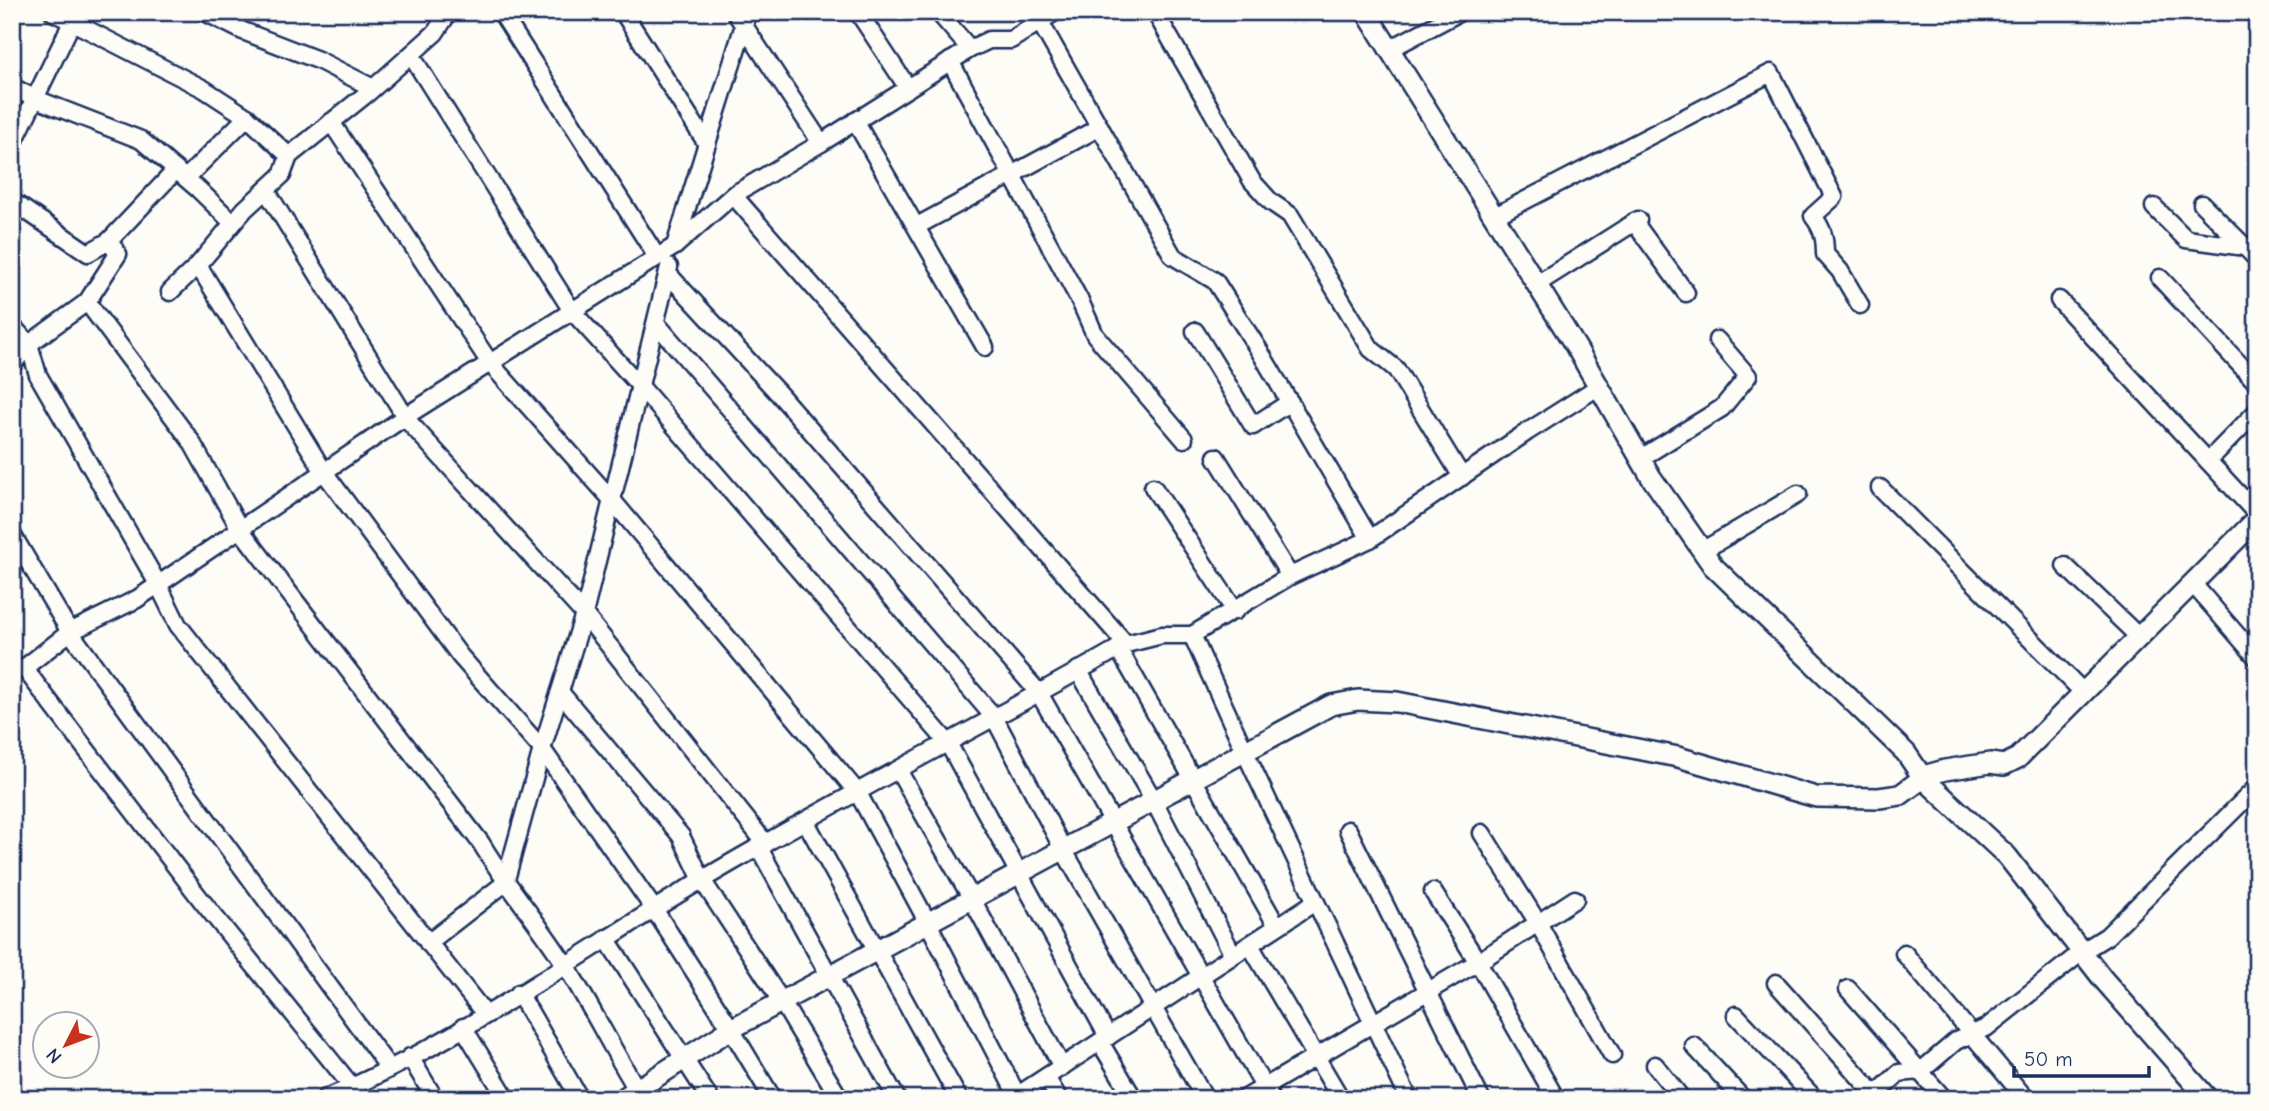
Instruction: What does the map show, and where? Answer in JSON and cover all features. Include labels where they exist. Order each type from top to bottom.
[{"type":"street","points":[[53,12],[75,17],[204,89],[247,117],[289,156]]},
{"type":"street","points":[[205,12],[243,31],[318,60],[373,88]]},
{"type":"street","points":[[170,292],[198,265],[233,223],[282,176],[289,156],[411,55],[435,33],[449,12]]},
{"type":"street","points":[[501,12],[657,257]]},
{"type":"street","points":[[623,12],[706,144]]},
{"type":"street","points":[[858,12],[908,88]]},
{"type":"street","points":[[938,12],[970,49]]},
{"type":"street","points":[[358,1093],[202,901],[24,668],[70,632],[137,599],[406,416],[675,246],[733,195],[970,49],[989,40],[1011,40],[1055,12]]},
{"type":"street","points":[[1155,12],[1252,181],[1271,202],[1290,215],[1371,349],[1396,369],[1462,477]]},
{"type":"street","points":[[1366,12],[1537,284],[1641,458],[1702,551],[1722,575],[1906,753],[1923,778],[2007,856],[2112,989],[2208,1099]]},
{"type":"street","points":[[1388,50],[1460,12]]},
{"type":"street","points":[[12,146],[75,17]]},
{"type":"street","points":[[428,943],[505,883],[584,614],[675,246],[742,17]]},
{"type":"street","points":[[742,17],[821,143]]},
{"type":"street","points":[[1040,22],[1173,256],[1215,281],[1370,539]]},
{"type":"street","points":[[411,55],[572,311],[948,743],[1020,873],[1134,1099]]},
{"type":"street","points":[[950,61],[1080,301],[1095,335],[1184,439]]},
{"type":"street","points":[[1495,216],[1771,73],[1834,197],[1813,216],[1822,228],[1825,254],[1840,271],[1860,306]]},
{"type":"street","points":[[12,87],[141,140],[233,223]]},
{"type":"street","points":[[12,201],[88,253],[109,241],[247,117]]},
{"type":"street","points":[[855,121],[985,347]]},
{"type":"street","points":[[331,122],[490,363],[612,500],[858,793],[928,923],[1014,1097],[1315,902]]},
{"type":"street","points":[[917,226],[1100,127]]},
{"type":"street","points":[[266,190],[406,416],[584,614],[763,846],[828,976],[897,1099]]},
{"type":"street","points":[[733,195],[1122,646],[1278,926]]},
{"type":"street","points":[[2202,204],[2251,245],[2257,259]]},
{"type":"street","points":[[2154,208],[2186,239],[2251,245]]},
{"type":"street","points":[[1537,284],[1636,221],[1686,293]]},
{"type":"street","points":[[12,365],[29,344],[87,302],[118,254],[109,241]]},
{"type":"street","points":[[198,265],[324,472],[460,656],[542,750],[654,909],[732,1028],[773,1099]]},
{"type":"street","points":[[668,274],[779,394],[1039,693],[1268,1093]]},
{"type":"street","points":[[2160,278],[2257,383]]},
{"type":"street","points":[[2059,300],[2257,514]]},
{"type":"street","points":[[87,302],[191,441],[240,529],[481,843],[505,883],[527,908],[565,964],[634,1096],[685,1058],[732,1028],[1331,705],[1358,700],[1397,702],[1678,757],[1816,797],[1879,798],[1900,795],[1923,778],[1945,770],[1990,763],[2004,765],[2018,758],[2257,519]]},
{"type":"street","points":[[656,323],[995,717],[1063,849],[1205,1099]]},
{"type":"street","points":[[12,326],[29,344],[38,375],[159,584],[178,625],[485,1014]]},
{"type":"street","points":[[1195,331],[1253,426],[1290,402]]},
{"type":"street","points":[[1641,458],[1722,408],[1748,376],[1717,340]]},
{"type":"street","points":[[324,1099],[358,1093],[389,1068],[485,1014],[702,880],[1122,646],[1162,635],[1192,635],[1290,576],[1370,539],[1598,387]]},
{"type":"street","points":[[2208,461],[2257,411]]},
{"type":"street","points":[[1216,457],[1290,576]]},
{"type":"street","points":[[1153,486],[1235,611]]},
{"type":"street","points":[[1880,488],[2083,692]]},
{"type":"street","points":[[1702,551],[1798,494]]},
{"type":"street","points":[[12,534],[70,632],[389,1068]]},
{"type":"street","points":[[2065,566],[2140,638]]},
{"type":"street","points":[[2193,584],[2257,658]]},
{"type":"street","points":[[1192,635],[1409,1099]]},
{"type":"street","points":[[1078,670],[1154,801],[1233,955]]},
{"type":"street","points":[[560,692],[681,836],[702,880],[782,1002],[840,1099]]},
{"type":"street","points":[[898,771],[972,899],[1062,1067]]},
{"type":"street","points":[[1776,983],[1875,1098],[1899,1073],[1921,1071],[1956,1041],[1986,1028],[2106,936],[2257,787]]},
{"type":"street","points":[[806,822],[959,1099]]},
{"type":"street","points":[[1348,830],[1481,1099]]},
{"type":"street","points":[[1482,833],[1538,923],[1612,1055]]},
{"type":"street","points":[[1433,892],[1478,962],[1556,1099]]},
{"type":"street","points":[[1244,1099],[1268,1093],[1316,1056],[1478,962],[1575,899]]},
{"type":"street","points":[[606,938],[710,1099]]},
{"type":"street","points":[[1250,944],[1341,1099]]},
{"type":"street","points":[[1904,953],[2026,1099]]},
{"type":"street","points":[[1848,989],[1944,1099]]},
{"type":"street","points":[[519,993],[580,1099]]},
{"type":"street","points":[[1736,1015],[1815,1099]]},
{"type":"street","points":[[463,1027],[507,1099]]},
{"type":"street","points":[[1694,1046],[1743,1099]]},
{"type":"street","points":[[410,1057],[435,1099]]},
{"type":"street","points":[[1655,1065],[1682,1099]]},
{"type":"street","points":[[1046,1077],[1059,1099]]}]
